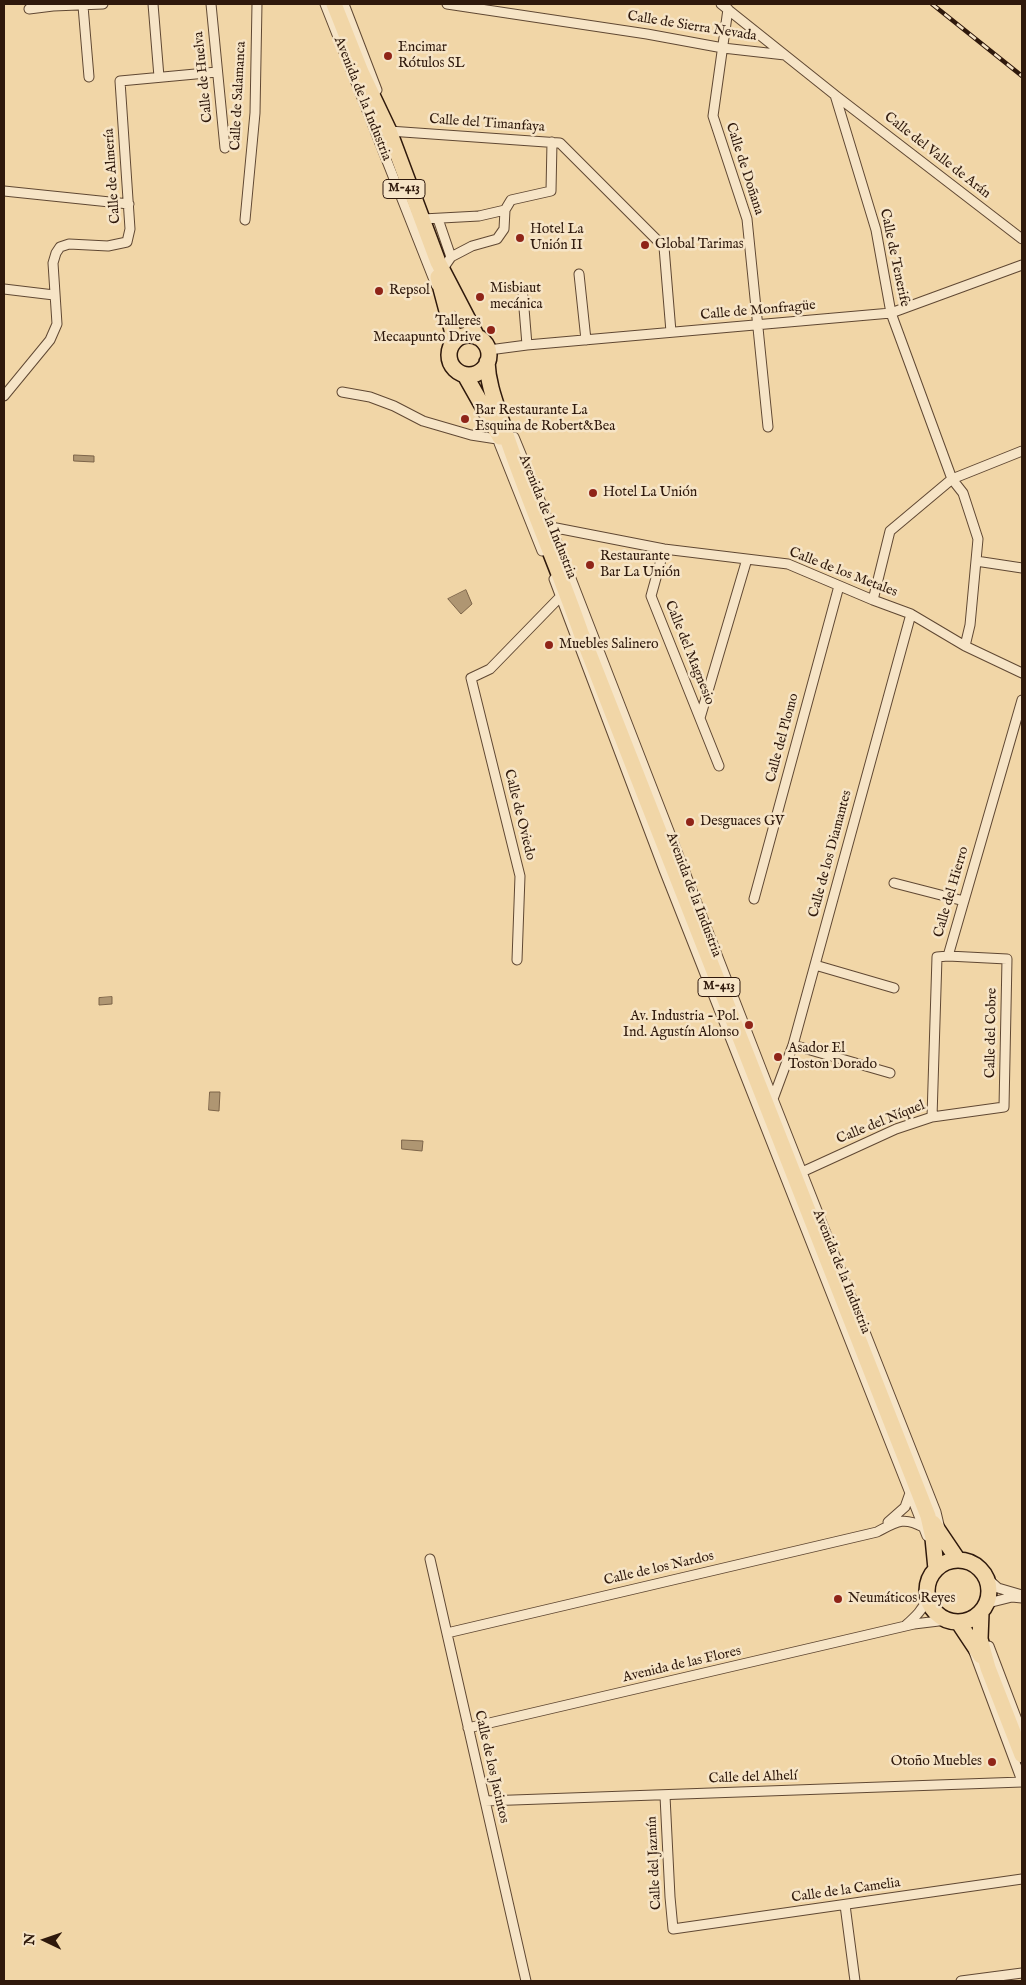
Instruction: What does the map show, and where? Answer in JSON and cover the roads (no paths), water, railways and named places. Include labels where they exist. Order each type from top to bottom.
[{"type":"main road","name":"Avenida de la Industria","points":[[334,4],[441,284],[455,341]]},
{"type":"main road","name":"Avenida de la Industria","points":[[361,72],[430,219],[476,336]]},
{"type":"main road","points":[[455,341],[469,335],[476,336]]},
{"type":"main road","name":"M-413","points":[[476,336],[483,341],[488,360]]},
{"type":"main road","name":"M-413","points":[[455,341],[449,355],[451,363],[455,369],[465,375]]},
{"type":"main road","name":"Avenida de la Industria","points":[[488,360],[487,376],[512,457],[562,580],[933,1538],[935,1563]]},
{"type":"main road","points":[[465,375],[477,373],[483,369],[488,360]]},
{"type":"main road","name":"Avenida de la Industria","points":[[465,375],[512,457]]},
{"type":"main road","name":"Avenida de la Industria","points":[[925,1521],[941,1534],[958,1560]]},
{"type":"main road","points":[[935,1563],[958,1560],[970,1562],[980,1568],[987,1578],[990,1590],[983,1612],[980,1638],[988,1668],[1022,1755]]},
{"type":"main road","name":"M-413","points":[[928,1597],[929,1580],[935,1563]]},
{"type":"main road","points":[[928,1597],[930,1604],[937,1614],[953,1621],[969,1637],[988,1668]]},
{"type":"main road","points":[[953,1621],[971,1620],[983,1612]]},
{"type":"street","points":[[29,9],[102,4]]},
{"type":"street","points":[[153,4],[159,77],[217,72]]},
{"type":"street","name":"Calle de Huelva","points":[[211,4],[225,148]]},
{"type":"street","name":"Calle de Salamanca","points":[[245,220],[255,113],[257,4]]},
{"type":"street","name":"Avenida de la Industria","points":[[324,4],[437,288],[446,305]]},
{"type":"street","name":"Avenida de la Industria","points":[[344,4],[381,102],[389,131]]},
{"type":"street","name":"Calle de Sierra Nevada","points":[[447,4],[647,34],[723,48],[785,55]]},
{"type":"street","points":[[84,5],[89,78]]},
{"type":"street","points":[[724,6],[835,95]]},
{"type":"street","name":"Calle de Doñana","points":[[724,6],[723,48],[713,116],[747,219],[768,427]]},
{"type":"street","name":"Calle de Almería","points":[[4,396],[50,340],[57,324],[53,263],[60,246],[70,244],[108,246],[127,242],[130,229],[129,204],[120,81],[159,77]]},
{"type":"street","name":"Calle del Valle de Arán","points":[[835,95],[1022,239]]},
{"type":"street","name":"Calle de Tenerife","points":[[835,95],[876,230],[891,313],[952,479],[963,493],[978,539],[970,625],[965,646]]},
{"type":"street","name":"Calle del Timanfaya","points":[[389,131],[560,143],[664,247],[671,332]]},
{"type":"street","points":[[447,264],[472,246],[497,239],[504,229],[504,210],[511,200],[550,191],[552,142]]},
{"type":"street","points":[[4,191],[129,204]]},
{"type":"street","points":[[430,219],[479,216],[504,210]]},
{"type":"street","name":"Calle de Monfragüe","points":[[488,360],[527,345],[891,313],[1022,265]]},
{"type":"street","points":[[579,274],[586,340]]},
{"type":"street","points":[[4,289],[54,295]]},
{"type":"street","points":[[523,296],[527,345]]},
{"type":"street","name":"Avenida de la Industria","points":[[488,360],[773,1099],[936,1512],[941,1534]]},
{"type":"street","points":[[342,392],[370,397],[394,406],[423,421],[471,435],[496,439]]},
{"type":"street","name":"Avenida de la Industria","points":[[489,419],[560,597],[664,870],[910,1493],[925,1521]]},
{"type":"street","points":[[873,600],[890,531],[952,479],[1022,451]]},
{"type":"street","name":"Calle de los Metales","points":[[551,527],[664,549],[788,564],[910,614],[965,646],[1022,673]]},
{"type":"street","name":"Calle del Magnesio","points":[[664,549],[651,596],[719,766]]},
{"type":"street","points":[[700,718],[747,559]]},
{"type":"street","points":[[976,561],[1022,568]]},
{"type":"street","name":"Calle del Plomo","points":[[754,898],[839,586]]},
{"type":"street","name":"Calle de Oviedo","points":[[517,960],[520,876],[472,678],[490,669],[560,597]]},
{"type":"street","name":"Calle de los Diamantes","points":[[773,1099],[793,1045],[910,614]]},
{"type":"street","name":"Calle del Hierro","points":[[932,1116],[938,957],[948,956],[1022,700]]},
{"type":"street","points":[[894,883],[964,902]]},
{"type":"street","name":"Calle del Cobre","points":[[948,956],[1007,959],[1004,1108]]},
{"type":"street","points":[[815,965],[894,988]]},
{"type":"street","points":[[793,1045],[890,1073]]},
{"type":"street","name":"Calle del Níquel","points":[[802,1172],[896,1129],[932,1116],[1004,1108]]},
{"type":"street","name":"Calle de los Nardos","points":[[877,1532],[904,1507],[910,1493]]},
{"type":"street","name":"Calle de los Nardos","points":[[446,1633],[877,1532],[896,1522],[925,1521]]},
{"type":"street","name":"Calle de los Jacintos","points":[[430,1559],[526,1981]]},
{"type":"street","points":[[987,1578],[998,1588],[1022,1596]]},
{"type":"street","points":[[1022,1596],[1012,1597],[983,1612],[1022,1732]]},
{"type":"street","points":[[903,1628],[925,1606],[928,1597]]},
{"type":"street","name":"Avenida de las Flores","points":[[468,1728],[914,1624],[953,1621]]},
{"type":"street","points":[[969,1637],[1022,1781]]},
{"type":"street","name":"Calle del Alhelí","points":[[485,1800],[665,1796],[1022,1781]]},
{"type":"street","name":"Calle del Jazmín","points":[[665,1796],[673,1929]]},
{"type":"street","name":"Calle de la Camelia","points":[[673,1929],[1022,1879]]},
{"type":"street","points":[[845,1905],[855,1981]]},
{"type":"street","points":[[961,1981],[1022,1973]]},
{"type":"railway","points":[[932,4],[1022,76]]},
{"type":"place","name":"Encimar Rótulos SL","points":[[388,56]]},
{"type":"place","name":"Hotel La Unión II","points":[[520,238]]},
{"type":"place","name":"Global Tarimas","points":[[645,245]]},
{"type":"place","name":"Repsol","points":[[379,291]]},
{"type":"place","name":"Misbiaut mecánica","points":[[480,297]]},
{"type":"place","name":"Talleres Mecaapunto Drive","points":[[491,330]]},
{"type":"place","name":"Bar Restaurante La Esquina de Robert&Bea","points":[[465,419]]},
{"type":"place","name":"Hotel La Unión","points":[[593,493]]},
{"type":"place","name":"Restaurante Bar La Unión","points":[[590,565]]},
{"type":"place","name":"Muebles Salinero","points":[[549,645]]},
{"type":"place","name":"Desguaces GV","points":[[690,822]]},
{"type":"place","name":"Av. Industria - Pol. Ind. Agustín Alonso","points":[[749,1025]]},
{"type":"place","name":"Asador El Toston Dorado","points":[[778,1057]]},
{"type":"place","name":"Neumáticos Reyes","points":[[838,1599]]},
{"type":"place","name":"Otoño Muebles","points":[[992,1762]]}]
